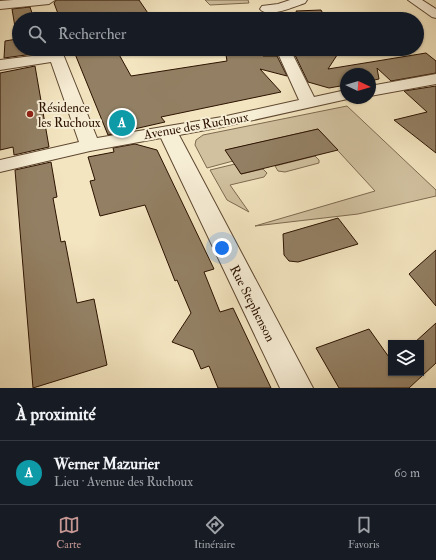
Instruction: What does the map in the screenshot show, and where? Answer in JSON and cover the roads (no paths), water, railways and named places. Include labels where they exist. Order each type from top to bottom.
[{"type":"street","points":[[266,9],[280,8],[301,0]]},
{"type":"street","points":[[414,0],[436,14]]},
{"type":"street","points":[[0,5],[44,5]]},
{"type":"street","points":[[0,65],[41,56]]},
{"type":"street","points":[[56,56],[90,146]]},
{"type":"street","points":[[286,56],[309,103]]},
{"type":"street","points":[[376,90],[436,79]]},
{"type":"street","name":"Avenue des Ruchoux","points":[[0,166],[90,146],[222,122],[340,96]]},
{"type":"street","name":"Rue Stephenson","points":[[167,131],[297,388]]},
{"type":"place","name":"Résidence les Ruchoux","points":[[30,114]]},
{"type":"place","name":"Werner Mazurier","points":[[122,123]]}]
